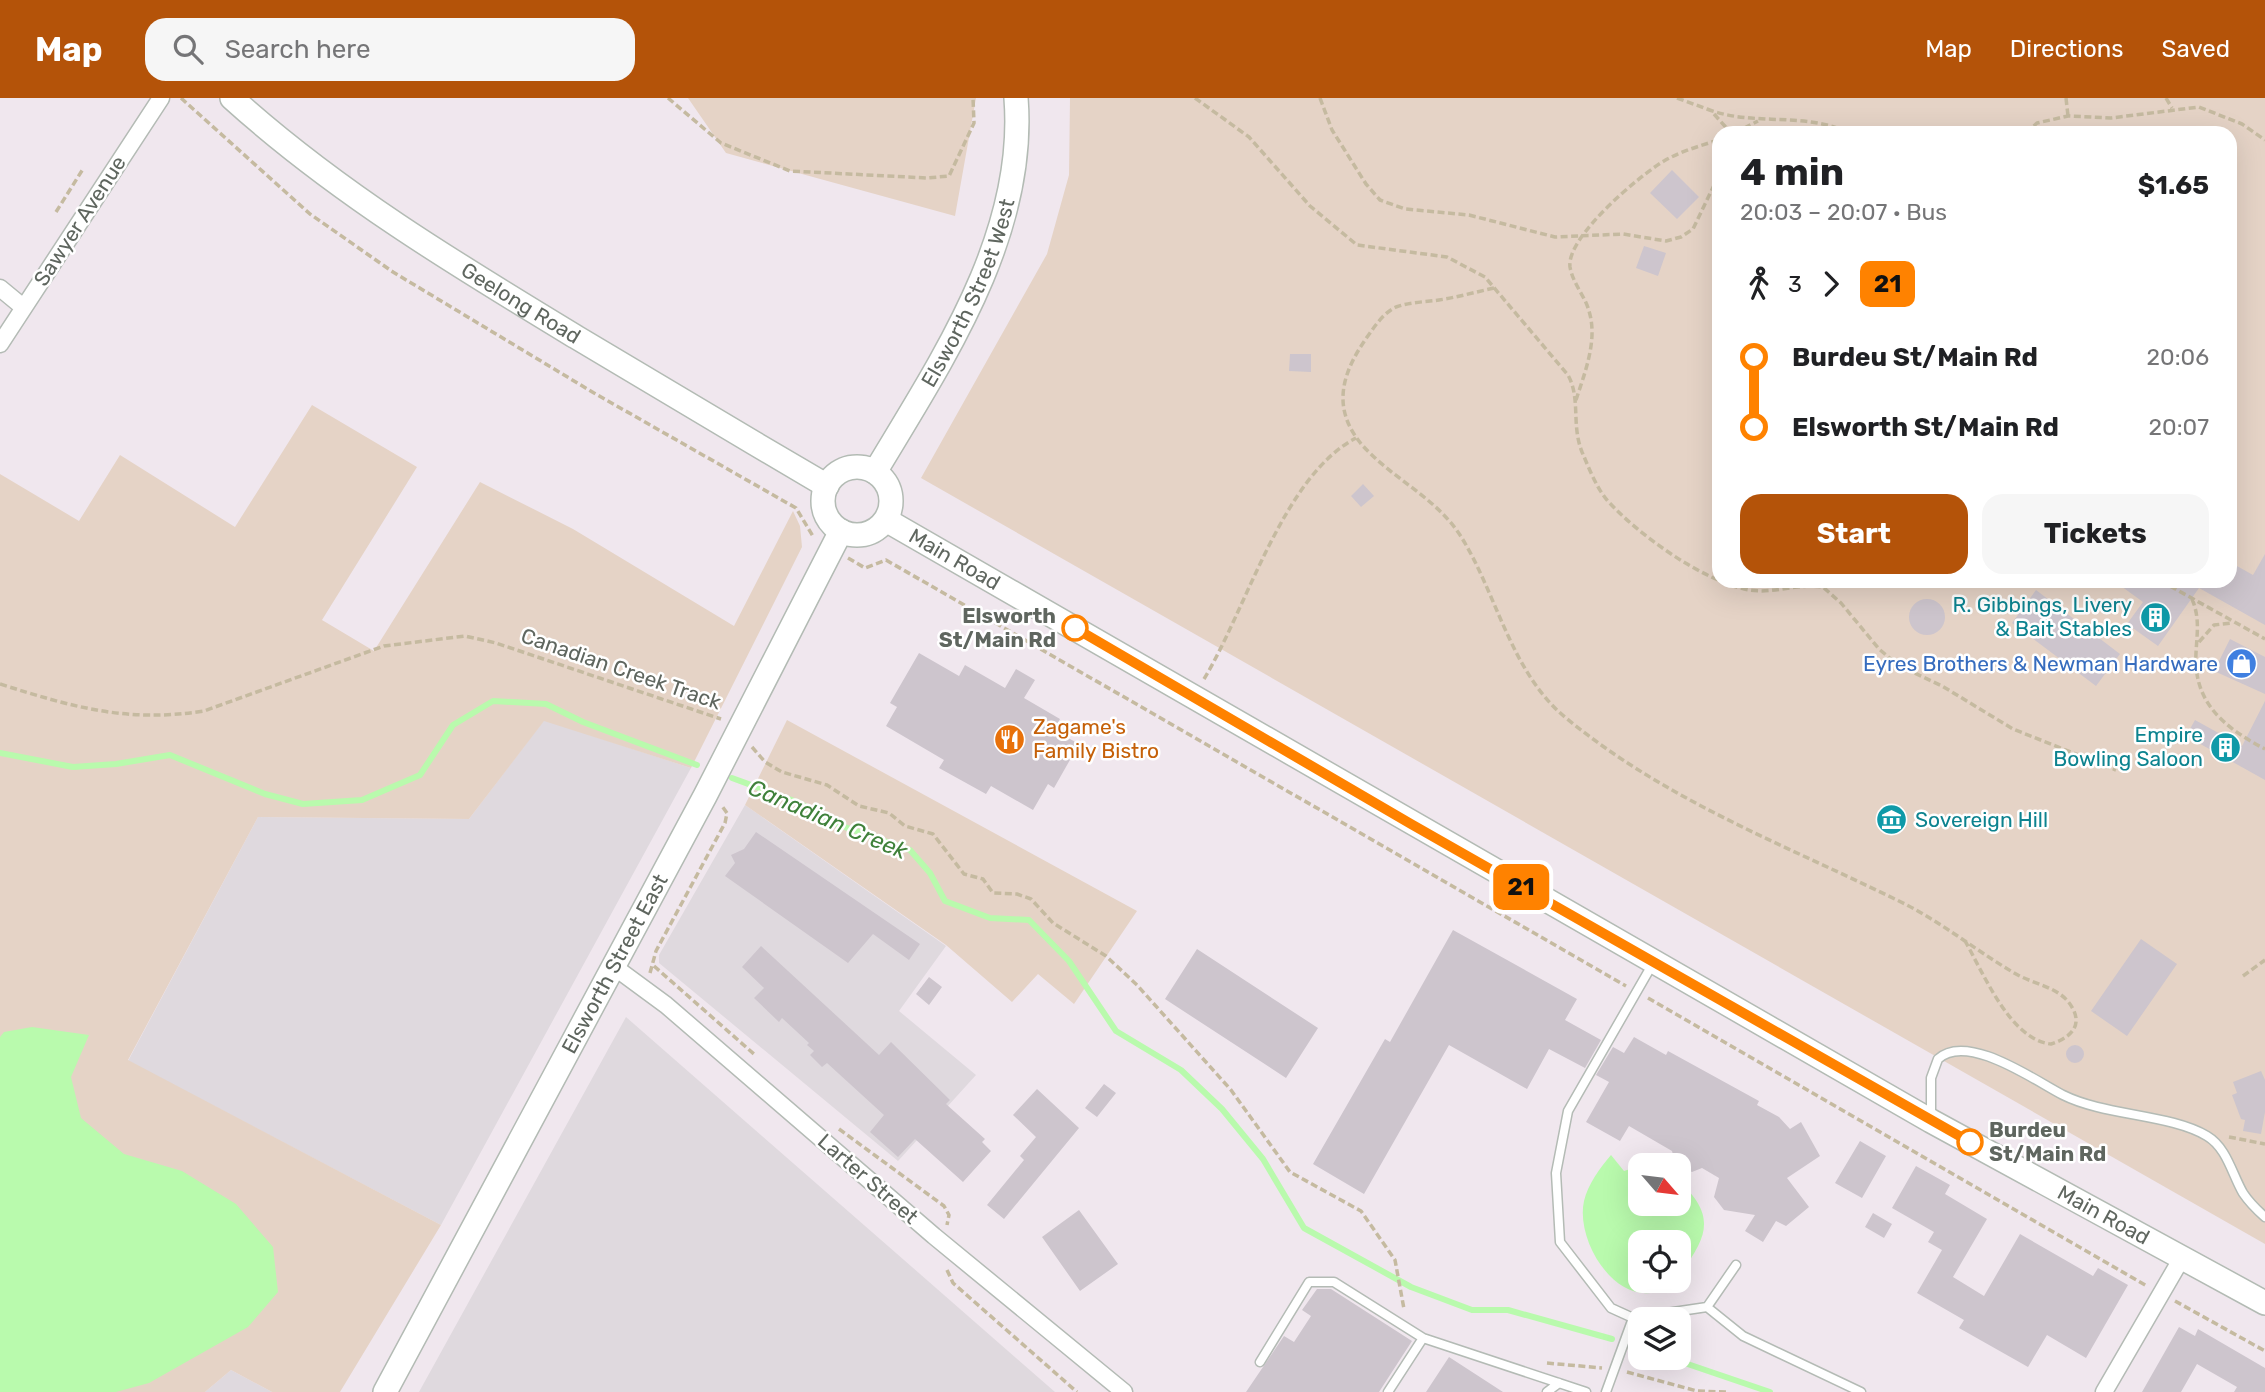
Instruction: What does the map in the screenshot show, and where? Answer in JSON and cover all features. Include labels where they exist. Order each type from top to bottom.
[{"type":"main road","name":"Geelong Road","points":[[232,98],[305,158],[392,222],[515,300],[827,486]]},
{"type":"main road","name":"Elsworth Street West","points":[[875,472],[941,357],[990,259],[1004,216],[1012,171],[1016,98]]},
{"type":"main road","points":[[862,468],[875,472],[885,481],[891,494],[891,507],[886,520],[866,534],[837,540],[826,515],[824,501],[827,486],[835,475],[848,469],[862,468]]},
{"type":"main road","name":"Main Road","points":[[886,520],[1931,1121],[2265,1303]]},
{"type":"main road","name":"Elsworth Street East","points":[[385,1392],[705,796],[837,540]]},
{"type":"street","name":"Sawyer Avenue","points":[[0,344],[160,98]]},
{"type":"street","points":[[0,288],[23,307]]},
{"type":"street","name":"Larter Street","points":[[613,966],[643,987],[934,1236],[1124,1392]]},
{"type":"street","points":[[2104,1392],[2183,1256]]},
{"type":"lane","points":[[1628,1316],[1611,1308],[1560,1242],[1556,1173],[1568,1111],[1653,962]]},
{"type":"lane","points":[[1931,1121],[1931,1078],[1936,1062],[1950,1051],[1976,1052],[2075,1100],[2182,1126],[2209,1137],[2224,1155],[2245,1196],[2265,1217]]},
{"type":"lane","points":[[1691,1309],[1707,1307],[1737,1265]]},
{"type":"lane","points":[[1260,1362],[1309,1282],[1334,1282],[1423,1338],[1586,1392]]},
{"type":"lane","points":[[1707,1307],[1743,1336],[1861,1392]]},
{"type":"lane","points":[[1606,1392],[1628,1331]]},
{"type":"lane","points":[[1388,1392],[1423,1338]]},
{"type":"lane","points":[[1547,1392],[1559,1383]]},
{"type":"path","points":[[181,98],[310,215],[393,272],[594,393],[796,508],[810,536],[837,540],[865,568],[886,560],[2147,1286]]},
{"type":"path","points":[[668,98],[721,143],[790,171],[928,178],[949,176],[974,123],[974,98]]},
{"type":"path","points":[[1195,98],[1249,137],[1310,206],[1357,245],[1447,257],[1485,277],[1513,313],[1563,368],[1574,387],[1575,402]]},
{"type":"path","points":[[1320,98],[1332,130],[1366,184],[1388,204],[1405,209],[1469,215],[1555,237],[1623,234],[1657,241],[1681,237],[1698,221],[1712,186]]},
{"type":"path","points":[[1677,98],[1730,117],[1800,119],[1832,126]]},
{"type":"path","points":[[2066,98],[2068,116]]},
{"type":"path","points":[[2166,98],[2172,108]]},
{"type":"path","points":[[2034,126],[2068,116],[2111,118],[2172,108],[2199,107],[2242,124],[2265,140]]},
{"type":"path","points":[[1707,109],[1725,126]]},
{"type":"path","points":[[1749,126],[1762,120]]},
{"type":"path","points":[[1712,142],[1679,154],[1649,170],[1606,209],[1584,236],[1570,266],[1578,292],[1590,311],[1591,344],[1573,417],[1578,442],[1606,499],[1676,557],[1712,578]]},
{"type":"path","points":[[56,212],[83,169]]},
{"type":"path","points":[[1494,288],[1410,304],[1383,316],[1351,361],[1344,383],[1344,405],[1356,437],[1378,460],[1434,504],[1450,521],[1479,570],[1523,663],[1544,696],[1564,716],[1709,812],[1905,904],[1964,939],[2017,975],[2060,994],[2074,1010],[2076,1027],[2072,1033],[2051,1044],[2036,1041],[2018,1028],[1964,939]]},
{"type":"path","points":[[1194,696],[1231,631],[1301,489],[1325,458],[1356,437]]},
{"type":"path","points":[[1745,588],[1769,591],[1810,588]]},
{"type":"path","points":[[1825,588],[1842,603],[1879,649],[1898,665],[1942,686],[2014,729],[2116,770]]},
{"type":"path","points":[[2173,588],[2265,639]]},
{"type":"path","points":[[2192,599],[2198,617],[2198,683],[2213,713],[2237,733],[2265,749]]},
{"type":"path","points":[[2196,652],[2201,638],[2209,628],[2225,622],[2240,626]]},
{"type":"path","name":"Canadian Creek Track","points":[[0,684],[98,711],[137,717],[173,716],[204,711],[379,648],[465,636],[496,643],[717,717],[738,733],[769,766],[827,785],[859,806],[889,814],[905,826],[933,834],[964,874],[983,879],[993,893],[1017,894],[1031,899],[1053,923],[1107,956],[1137,985],[1231,1090],[1290,1172],[1361,1211],[1395,1260],[1406,1319]]},
{"type":"path","points":[[643,987],[654,966],[656,951],[727,819],[725,808],[705,796]]},
{"type":"path","points":[[2243,976],[2265,960]]},
{"type":"path","points":[[948,1275],[1077,1392]]},
{"type":"path","points":[[2174,1300],[2265,1351]]},
{"type":"path","points":[[1542,1363],[1614,1369],[1679,1384],[1696,1391],[1726,1392]]},
{"type":"shaded area","points":[[688,98],[976,98],[955,216],[726,153]]},
{"type":"shaded area","name":"Sovereign Hill","points":[[1070,98],[2265,98],[2265,1244],[921,478],[1047,254],[1069,175]]},
{"type":"shaded area","points":[[312,405],[417,467],[322,620],[374,651],[480,482],[573,529],[734,626],[793,511],[800,526],[802,547],[691,768],[544,721],[469,819],[258,817],[128,1060],[441,1225],[340,1392],[272,1392],[231,1370],[205,1392],[0,1392],[0,474],[79,521],[120,455],[235,527]]},
{"type":"shaded area","points":[[544,720],[691,768],[441,1225],[128,1061],[258,817],[469,819]]},
{"type":"shaded area","points":[[787,720],[1137,911],[1074,1004],[1038,974],[1012,1002],[946,945],[745,805]]},
{"type":"shaded area","points":[[745,805],[946,946],[899,1011],[976,1075],[898,1161],[659,963],[659,955]]},
{"type":"shaded area","points":[[626,1017],[1055,1392],[419,1392]]},
{"type":"shaded area","points":[[32,1027],[89,1035],[71,1077],[81,1118],[124,1154],[182,1171],[236,1204],[273,1247],[278,1292],[248,1327],[149,1383],[116,1392],[0,1392],[0,1037],[4,1032]]},
{"type":"shaded area","points":[[1611,1155],[1624,1171],[1628,1170],[1628,1216],[1691,1216],[1691,1193],[1699,1205],[1704,1227],[1691,1258],[1691,1230],[1628,1230],[1628,1289],[1615,1281],[1593,1252],[1586,1234],[1584,1201],[1595,1176]]},
{"type":"shaded area","points":[[231,1370],[272,1392],[205,1392]]},
{"type":"building","points":[[1672,170],[1699,197],[1677,219],[1650,193]]},
{"type":"building","points":[[1644,246],[1666,253],[1658,276],[1636,268]]},
{"type":"building","points":[[1290,354],[1311,354],[1311,372],[1289,371]]},
{"type":"building","points":[[1363,484],[1374,496],[1361,507],[1351,496]]},
{"type":"building","points":[[2265,554],[2265,625],[2199,588],[2237,588],[2237,566],[2253,575]]},
{"type":"building","points":[[2124,588],[2199,588],[2158,646],[2127,624],[2143,602]]},
{"type":"building","points":[[2036,590],[2120,654],[2096,686],[2012,623]]},
{"type":"building","points":[[1927,599],[1940,604],[1945,617],[1940,630],[1927,635],[1914,630],[1909,617],[1914,604]]},
{"type":"building","name":"Eyres Brothers & Newman Hardware","points":[[2230,639],[2265,657],[2265,694],[2214,671]]},
{"type":"building","points":[[919,653],[959,676],[965,665],[1005,688],[1016,669],[1035,680],[1024,698],[1060,719],[1054,730],[1079,744],[1054,788],[1048,784],[1033,810],[991,786],[986,794],[939,768],[944,760],[886,726],[897,707],[890,703]]},
{"type":"building","name":"Empire Bowling Saloon","points":[[2265,701],[2265,780],[2186,736],[2195,720],[2242,746]]},
{"type":"building","points":[[756,832],[920,944],[909,960],[873,934],[848,963],[725,876],[735,863],[731,855],[744,849]]},
{"type":"building","points":[[1453,930],[1577,999],[1565,1020],[1601,1040],[1585,1068],[1549,1049],[1527,1089],[1449,1045],[1364,1194],[1313,1164],[1385,1039],[1390,1042]]},
{"type":"building","points":[[2141,939],[2177,964],[2127,1036],[2091,1011]]},
{"type":"building","points":[[761,946],[879,1055],[891,1042],[950,1100],[946,1104],[985,1139],[982,1142],[991,1151],[963,1182],[915,1139],[898,1157],[870,1132],[884,1115],[827,1063],[822,1067],[810,1055],[814,1051],[807,1045],[809,1043],[782,1018],[779,1022],[754,998],[764,988],[742,967]]},
{"type":"building","points":[[1197,949],[1318,1028],[1286,1078],[1165,999]]},
{"type":"building","points":[[929,977],[942,987],[929,1005],[916,994]]},
{"type":"building","points":[[1634,1037],[1666,1055],[1668,1051],[1759,1101],[1757,1105],[1779,1117],[1790,1129],[1801,1122],[1820,1156],[1787,1178],[1809,1207],[1786,1226],[1776,1221],[1763,1242],[1745,1231],[1755,1215],[1724,1210],[1714,1197],[1719,1178],[1702,1168],[1691,1171],[1691,1153],[1673,1153],[1629,1126],[1620,1141],[1586,1122],[1609,1082],[1596,1075],[1613,1047],[1624,1053]]},
{"type":"building","points":[[2075,1045],[2081,1048],[2084,1054],[2081,1060],[2075,1063],[2069,1060],[2066,1054],[2069,1048]]},
{"type":"building","points":[[2261,1071],[2265,1080],[2265,1112],[2261,1134],[2243,1131],[2245,1120],[2241,1119],[2232,1095],[2237,1093],[2233,1082]]},
{"type":"building","points":[[1104,1084],[1116,1093],[1097,1117],[1085,1108]]},
{"type":"building","points":[[1037,1089],[1079,1128],[1004,1219],[987,1205],[1024,1160],[1020,1156],[1036,1137],[1013,1115]]},
{"type":"building","points":[[1860,1141],[1886,1156],[1862,1198],[1835,1183]]},
{"type":"building","points":[[1916,1166],[1950,1185],[1945,1194],[1987,1219],[1953,1277],[1984,1296],[2020,1234],[2093,1276],[2098,1268],[2128,1285],[2086,1358],[2047,1335],[2028,1367],[1959,1328],[1964,1320],[1917,1293],[1942,1250],[1928,1242],[1934,1232],[1892,1208]]},
{"type":"building","points":[[1079,1210],[1118,1264],[1080,1291],[1042,1237]]},
{"type":"building","points":[[1873,1213],[1892,1224],[1884,1238],[1865,1227]]},
{"type":"building","points":[[1317,1289],[1331,1289],[1412,1341],[1379,1392],[1246,1392],[1284,1336],[1294,1342],[1311,1316],[1302,1310]]},
{"type":"building","points":[[2179,1327],[2195,1336],[2198,1329],[2265,1368],[2265,1392],[2234,1392],[2237,1387],[2197,1364],[2181,1392],[2142,1392]]},
{"type":"building","points":[[1449,1357],[1503,1392],[1426,1392]]},
{"type":"waterway","name":"Canadian Creek","points":[[0,753],[73,767],[116,764],[170,755],[265,794],[303,804],[362,800],[420,775],[453,725],[493,701],[546,704],[583,722],[697,765]]},
{"type":"waterway","name":"Canadian Creek","points":[[732,778],[797,802],[839,825],[910,850],[930,873],[945,901],[990,918],[1029,920],[1069,961],[1116,1031],[1181,1070],[1222,1109],[1263,1159],[1304,1228],[1411,1287],[1472,1310],[1508,1310],[1612,1339]]},
{"type":"waterway","name":"Canadian Creek","points":[[1691,1365],[1770,1392]]},
{"type":"bus line","name":"21","points":[[1075,628],[1411,824],[1970,1142]]},
{"type":"place","name":"R. Gibbings, Livery & Bait Stables","points":[[2155,617]]},
{"type":"place","name":"Elsworth St/Main Rd","points":[[1075,628]]},
{"type":"place","name":"Eyres Brothers & Newman Hardware","points":[[2241,664]]},
{"type":"place","name":"Zagame's Family Bistro","points":[[1010,739]]},
{"type":"place","name":"Empire Bowling Saloon","points":[[2226,747]]},
{"type":"place","name":"Sovereign Hill","points":[[1892,820]]},
{"type":"place","name":"Burdeu St/Main Rd","points":[[1970,1142]]}]
